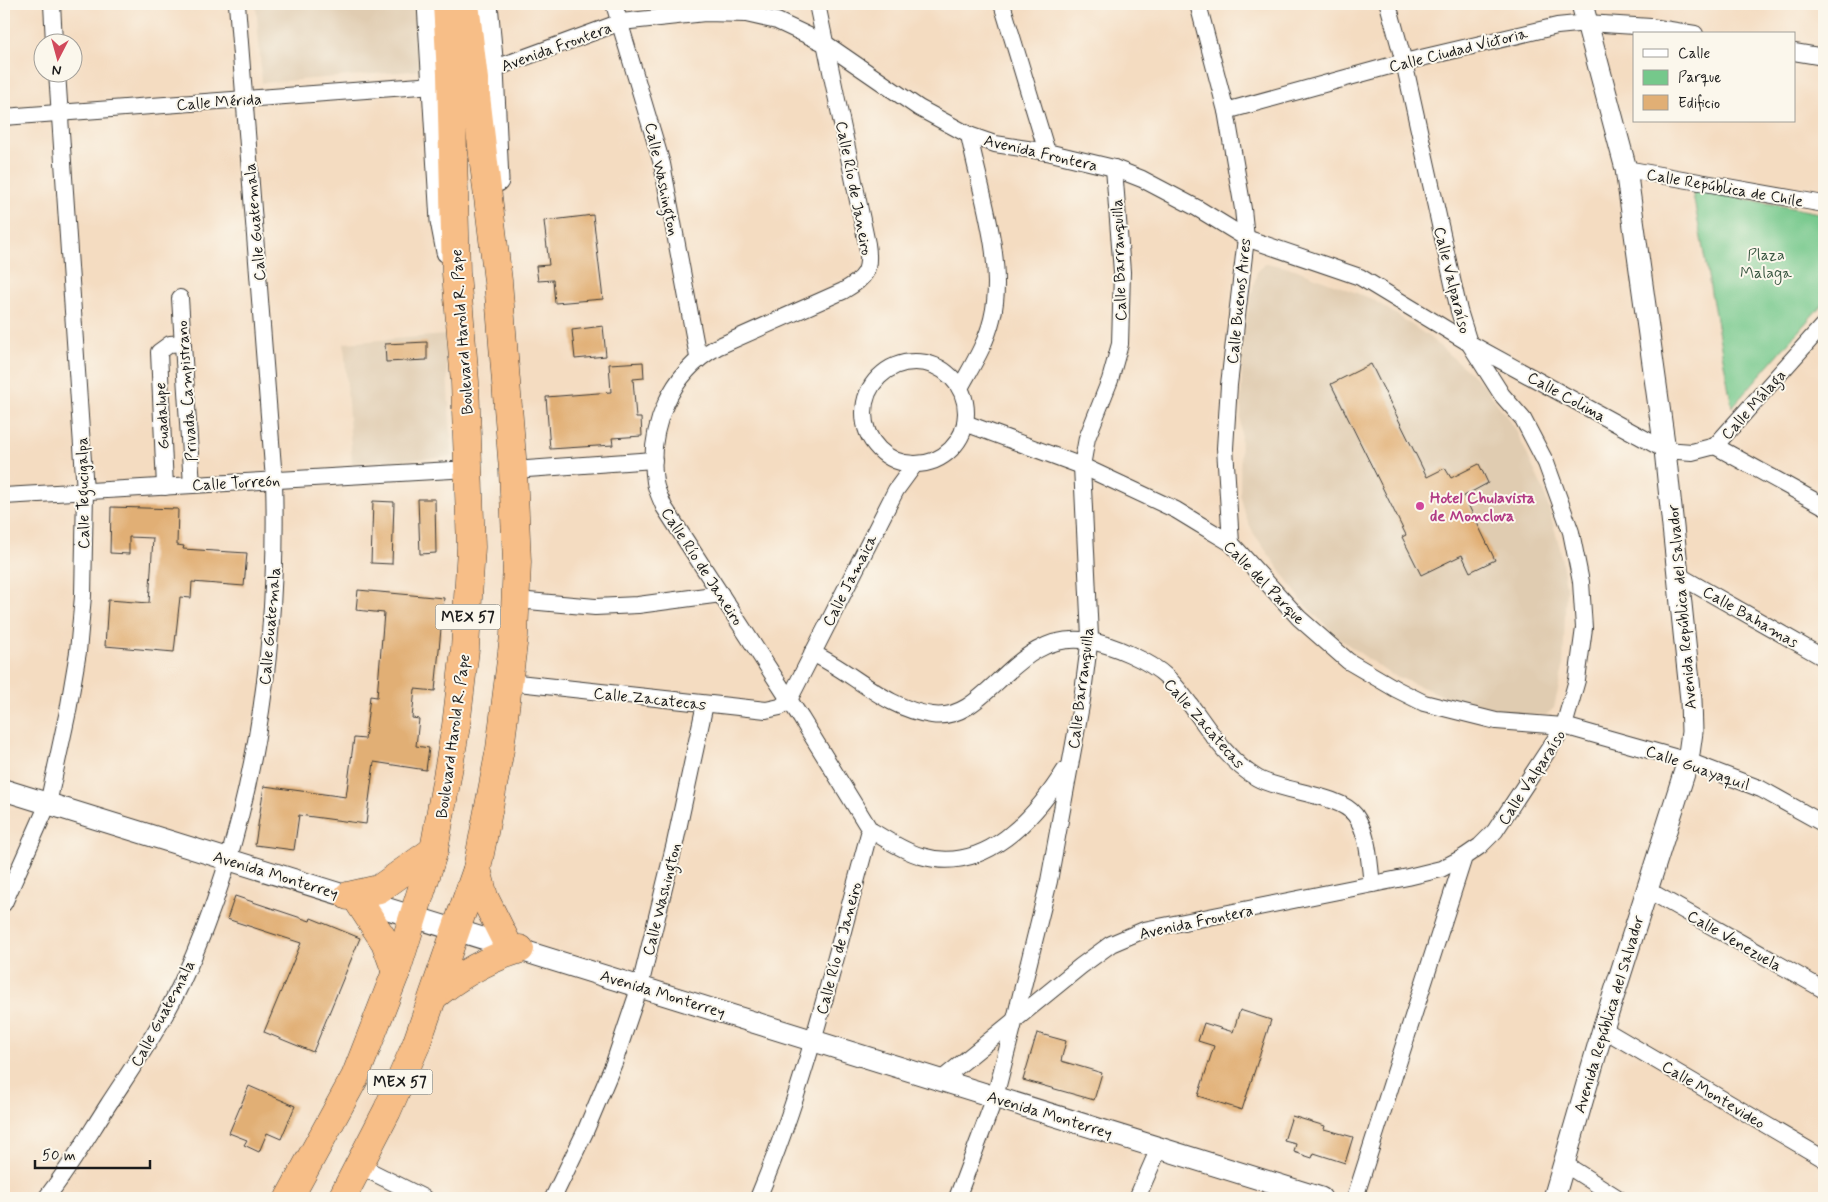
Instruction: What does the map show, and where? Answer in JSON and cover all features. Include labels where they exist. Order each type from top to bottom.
[{"type":"highway","name":"Boulevard Harold R. Pape","points":[[289,1198],[355,1077],[396,972],[434,850],[455,735],[465,649],[471,547],[469,469],[456,273],[451,74],[447,4]]},
{"type":"highway","name":"MEX 57","points":[[342,1198],[388,1111],[434,996],[477,869],[500,749],[509,682],[517,600],[513,470],[498,281],[465,4]]},
{"type":"highway","points":[[396,972],[385,942],[352,897],[379,889],[434,850]]},
{"type":"highway","points":[[434,996],[469,969],[514,947],[484,898],[477,869]]},
{"type":"street","points":[[52,4],[53,32]]},
{"type":"street","name":"Calle Guatemala","points":[[46,1198],[146,1047],[182,983],[228,859],[255,747],[262,706],[270,631],[275,546],[274,480],[237,4]]},
{"type":"street","points":[[428,4],[443,242],[456,273]]},
{"type":"street","points":[[487,4],[493,69],[500,245],[498,281]]},
{"type":"street","name":"Calle Washington","points":[[614,4],[621,22],[662,164],[698,357]]},
{"type":"street","name":"Calle Río de Janeiro","points":[[758,1198],[776,1156],[813,1040],[870,830],[790,700],[664,507],[655,483],[654,460],[662,414],[672,388],[698,357],[717,346],[858,283],[866,273],[870,262],[817,4]]},
{"type":"street","points":[[1002,4],[1047,152]]},
{"type":"street","name":"Calle Buenos Aires","points":[[1198,4],[1226,111],[1244,209],[1246,238],[1229,385],[1225,448],[1231,543]]},
{"type":"street","name":"Calle Valparaíso","points":[[1388,4],[1404,62],[1458,310],[1468,343],[1502,395],[1523,420],[1546,463],[1571,532],[1582,582],[1584,628],[1577,680],[1564,726],[1495,831],[1480,846],[1464,857]]},
{"type":"street","name":"Avenida Frontera","points":[[493,69],[621,22],[705,13],[746,14],[776,20],[826,44],[919,108],[968,135],[995,144],[1047,152],[1114,168],[1142,179],[1246,238],[1360,276],[1468,343]]},
{"type":"street","name":"Calle Ciudad Victoria","points":[[1226,111],[1404,62],[1557,26],[1585,13],[1684,32]]},
{"type":"street","name":"Avenida República del Salvador","points":[[1554,1198],[1603,1029],[1688,761],[1692,732],[1691,700],[1665,450],[1626,170],[1585,13]]},
{"type":"street","points":[[1796,52],[1824,57]]},
{"type":"street","name":"Calle Tegucigalpa","points":[[4,903],[48,804],[68,711],[78,652],[83,596],[85,491],[57,82]]},
{"type":"street","name":"Calle Mérida","points":[[4,117],[434,85]]},
{"type":"street","points":[[960,388],[981,350],[992,319],[996,292],[996,263],[968,135]]},
{"type":"street","name":"Calle Barranquilla","points":[[957,1198],[995,1097],[1015,1019],[1049,881],[1082,700],[1090,641],[1082,466],[1087,438],[1110,380],[1120,344],[1122,272],[1114,168]]},
{"type":"street","name":"Calle República de Chile","points":[[1626,170],[1824,204]]},
{"type":"street","name":"Privada Campistrano","points":[[180,298],[192,485]]},
{"type":"street","name":"Calle Málaga","points":[[1665,450],[1692,452],[1715,446],[1821,332]]},
{"type":"street","name":"Guadalupe","points":[[165,486],[159,352],[162,347],[170,344],[183,343]]},
{"type":"street","name":"Calle Colima","points":[[1468,343],[1665,450]]},
{"type":"street","points":[[920,362],[943,371],[960,388],[964,399],[966,423],[959,439],[948,453],[932,461],[915,464],[892,458],[873,442],[866,427],[864,411],[868,395],[876,381],[888,370],[903,364],[920,362]]},
{"type":"street","name":"Calle del Parque","points":[[966,423],[1082,466],[1176,510],[1231,543],[1299,618],[1348,661],[1396,690],[1424,703],[1496,721],[1564,726]]},
{"type":"street","points":[[1715,446],[1824,506]]},
{"type":"street","points":[[513,470],[654,460]]},
{"type":"street","name":"Calle Jamaica","points":[[790,700],[812,653],[896,490],[915,464]]},
{"type":"street","name":"Calle Torreón","points":[[4,496],[469,469]]},
{"type":"street","name":"Calle Bahamas","points":[[1678,575],[1824,658]]},
{"type":"street","points":[[517,600],[595,607],[638,605],[721,594]]},
{"type":"street","name":"Calle Zacatecas","points":[[812,653],[906,709],[934,716],[955,712],[973,703],[1024,657],[1048,643],[1090,641],[1129,654],[1166,676],[1232,759],[1258,778],[1336,803],[1354,814],[1362,829],[1368,849],[1372,884]]},
{"type":"street","name":"Calle Zacatecas","points":[[509,682],[766,710],[780,707],[790,700]]},
{"type":"street","name":"Calle Washington","points":[[553,1198],[585,1132],[614,1063],[640,986],[676,844],[705,704]]},
{"type":"street","name":"Calle Guayaquil","points":[[1564,726],[1688,761],[1762,789],[1824,824]]},
{"type":"street","points":[[870,830],[920,856],[943,860],[970,858],[994,847],[1046,801],[1070,761]]},
{"type":"street","name":"Avenida Monterrey","points":[[4,790],[1321,1198]]},
{"type":"street","points":[[1355,1198],[1464,857]]},
{"type":"street","name":"Avenida Frontera","points":[[941,1080],[1111,944],[1144,930],[1441,869],[1464,857]]},
{"type":"street","name":"Calle Venezuela","points":[[1646,889],[1824,990]]},
{"type":"street","name":"Calle Montevideo","points":[[1603,1029],[1824,1160]]},
{"type":"street","points":[[1137,1198],[1159,1148]]},
{"type":"street","points":[[1563,1163],[1618,1198]]},
{"type":"street","points":[[360,1166],[424,1198]]},
{"type":"shaded area","points":[[256,4],[419,4],[424,70],[262,83]]},
{"type":"shaded area","points":[[1266,263],[1295,269],[1372,299],[1403,319],[1429,337],[1484,385],[1515,428],[1544,491],[1560,548],[1566,587],[1563,668],[1554,708],[1546,715],[1523,715],[1448,698],[1388,673],[1340,639],[1305,605],[1254,534],[1246,517],[1240,494],[1242,346],[1257,271]]},
{"type":"shaded area","points":[[445,335],[452,457],[352,463],[344,343]]},
{"type":"green space","name":"Plaza Malaga","points":[[1692,189],[1824,214],[1824,302],[1732,407]]},
{"type":"building","points":[[593,215],[603,299],[555,303],[553,280],[538,281],[536,266],[549,265],[544,221]]},
{"type":"building","points":[[603,326],[606,356],[575,359],[572,330]]},
{"type":"building","points":[[427,342],[427,360],[386,362],[385,344]]},
{"type":"building","points":[[643,362],[644,378],[633,379],[636,418],[641,418],[642,436],[612,438],[613,445],[550,449],[546,397],[611,392],[609,364]]},
{"type":"building","points":[[1371,364],[1427,477],[1445,468],[1451,478],[1479,464],[1488,483],[1464,496],[1495,560],[1470,572],[1462,555],[1421,575],[1402,537],[1406,535],[1331,384]]},
{"type":"building","points":[[418,499],[435,499],[436,553],[420,554]]},
{"type":"building","points":[[373,501],[394,502],[392,564],[371,563]]},
{"type":"building","points":[[111,507],[178,509],[177,545],[184,546],[183,549],[247,553],[244,586],[192,582],[191,598],[180,597],[174,652],[105,646],[108,600],[149,603],[153,538],[129,537],[129,554],[110,553]]},
{"type":"building","points":[[358,590],[444,598],[435,691],[415,689],[412,718],[419,719],[416,746],[429,748],[426,770],[374,762],[366,824],[299,815],[294,850],[255,845],[264,786],[346,797],[354,738],[365,739],[370,696],[377,697],[384,613],[356,610]]},
{"type":"building","points":[[235,896],[310,921],[311,918],[360,938],[313,1052],[264,1032],[301,943],[227,919]]},
{"type":"building","points":[[1240,1010],[1271,1020],[1242,1110],[1198,1096],[1214,1046],[1198,1041],[1204,1023],[1233,1032]]},
{"type":"building","points":[[1037,1033],[1066,1041],[1061,1061],[1102,1073],[1094,1100],[1023,1080]]},
{"type":"building","points":[[249,1086],[295,1106],[281,1139],[267,1133],[259,1152],[244,1145],[247,1140],[229,1133]]},
{"type":"building","points":[[1292,1116],[1325,1126],[1324,1129],[1353,1137],[1345,1163],[1314,1153],[1312,1158],[1294,1152],[1296,1144],[1284,1141]]},
{"type":"place","name":"Hotel Chulavista de Monclova","points":[[1420,506]]}]
